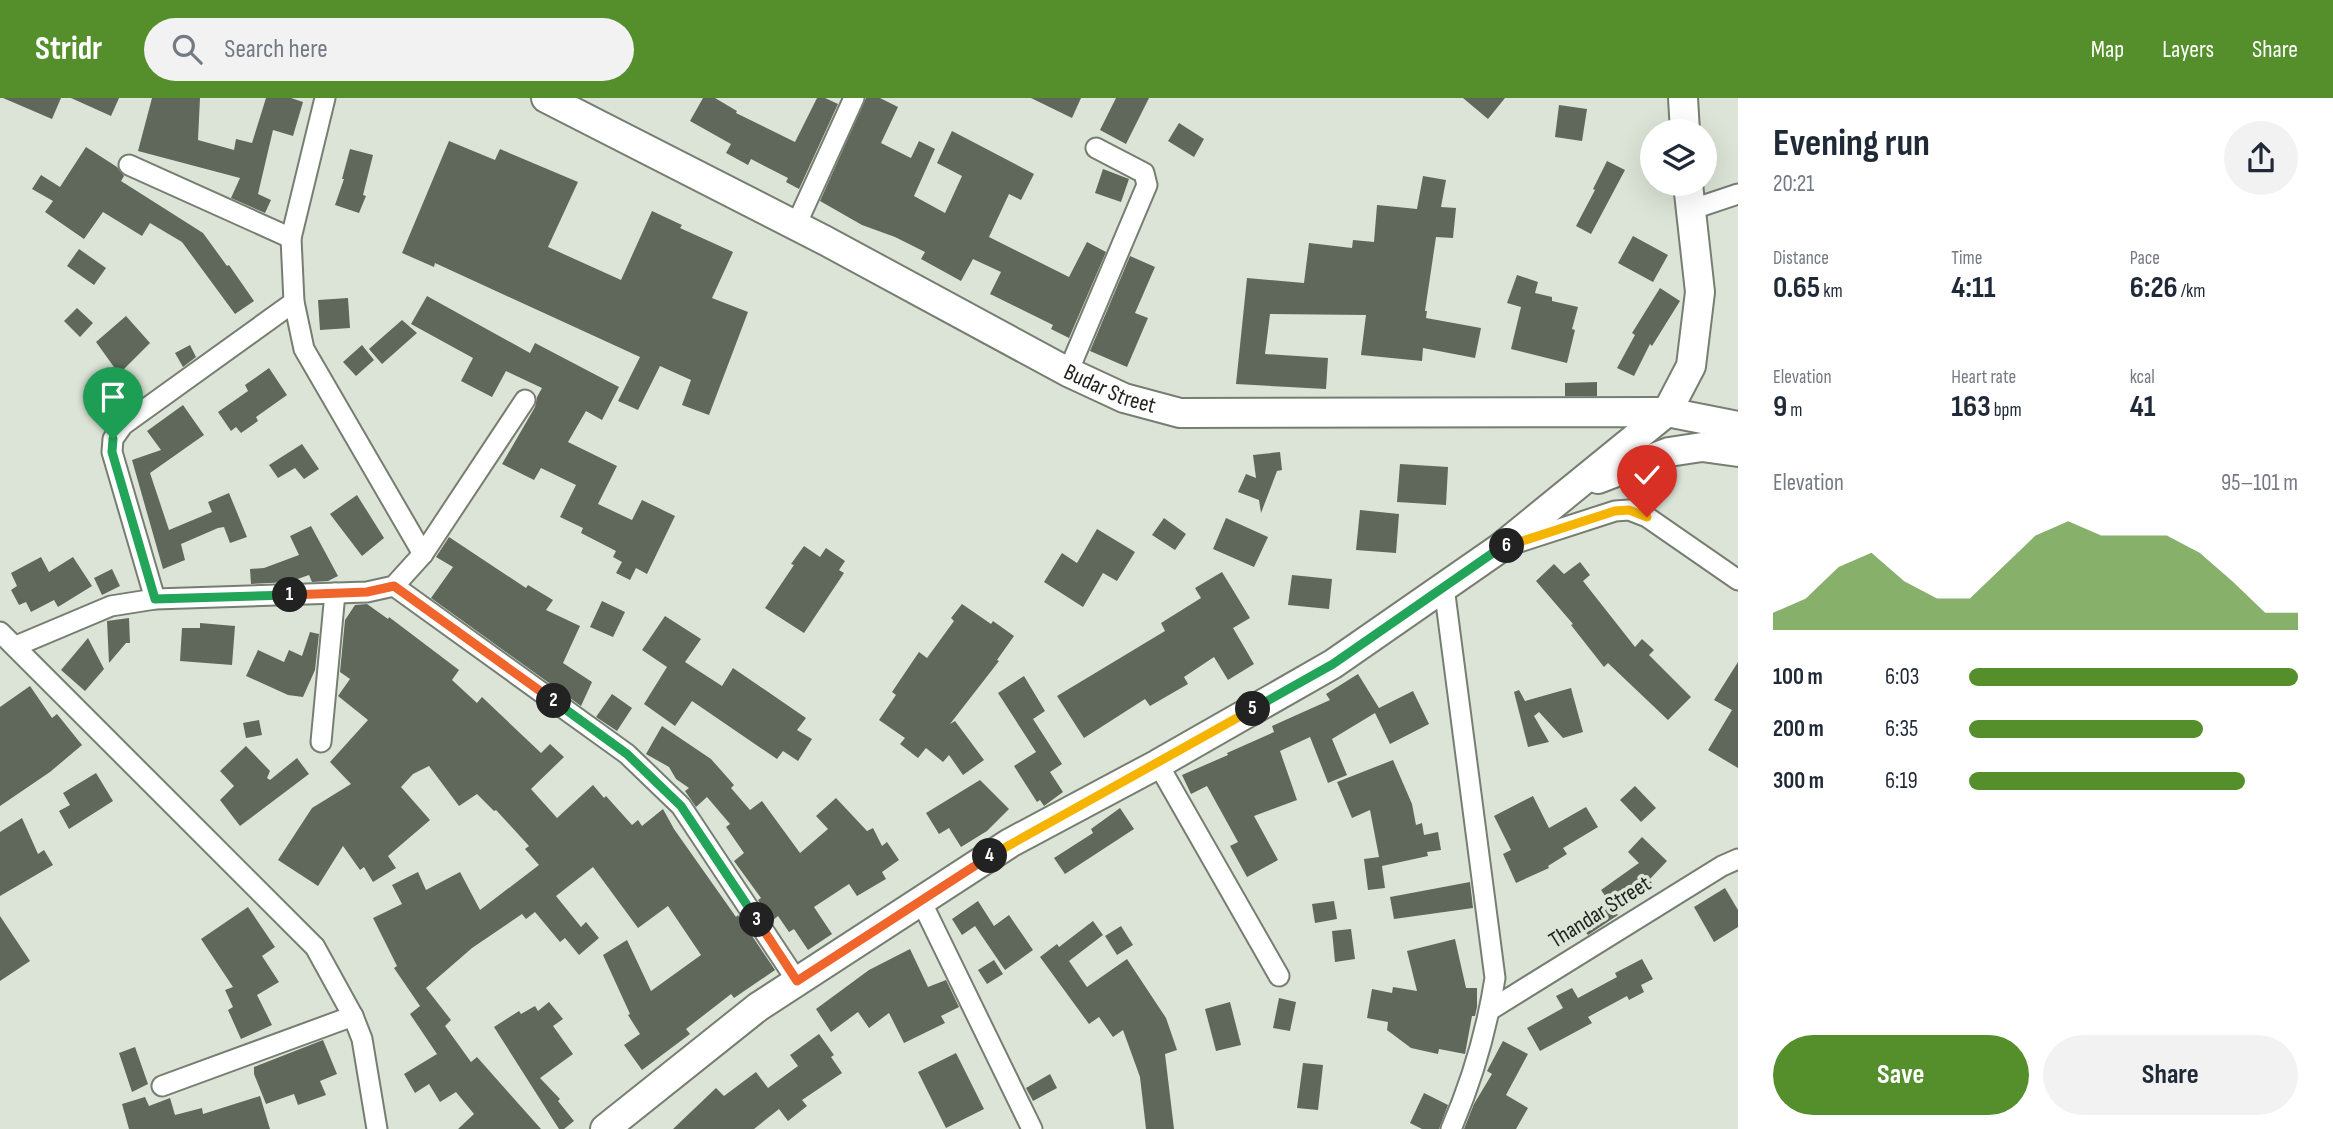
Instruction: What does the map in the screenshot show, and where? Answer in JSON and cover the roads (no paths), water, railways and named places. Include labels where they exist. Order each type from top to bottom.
[{"type":"main road","name":"Budar Street","points":[[546,98],[796,225],[1069,372],[1124,398],[1180,414],[1667,412],[1738,426]]},
{"type":"main road","points":[[1682,98],[1684,119]]},
{"type":"main road","points":[[605,1129],[758,1007],[1010,843],[1158,764],[1333,664],[1500,548],[1667,412],[1691,366],[1699,292],[1689,197]]},
{"type":"main road","points":[[1570,491],[1669,452],[1702,447],[1738,452]]},
{"type":"street","points":[[325,98],[291,238],[295,302],[304,349],[423,554]]},
{"type":"street","points":[[796,225],[854,98]]},
{"type":"street","points":[[1069,372],[1147,185],[1144,173],[1096,148]]},
{"type":"street","points":[[129,165],[291,238]]},
{"type":"street","points":[[1689,197],[1738,194]]},
{"type":"street","points":[[155,599],[112,452],[113,439],[123,425],[295,302]]},
{"type":"street","points":[[377,1129],[362,1039],[353,1016],[315,947],[6,641],[111,606],[155,599],[367,592],[394,586],[423,554],[525,400]]},
{"type":"street","points":[[1500,548],[1615,511],[1629,510],[1647,517],[1738,580]]},
{"type":"street","points":[[394,586],[627,754],[681,806],[797,981]]},
{"type":"street","points":[[1444,587],[1495,978],[1490,1010],[1463,1102],[1451,1129]]},
{"type":"street","points":[[321,742],[335,593]]},
{"type":"street","points":[[1158,764],[1279,976]]},
{"type":"street","name":"Thandar Street","points":[[1490,1010],[1722,866],[1738,859]]},
{"type":"street","points":[[921,901],[1032,1129]]},
{"type":"street","points":[[162,1086],[353,1016]]}]
